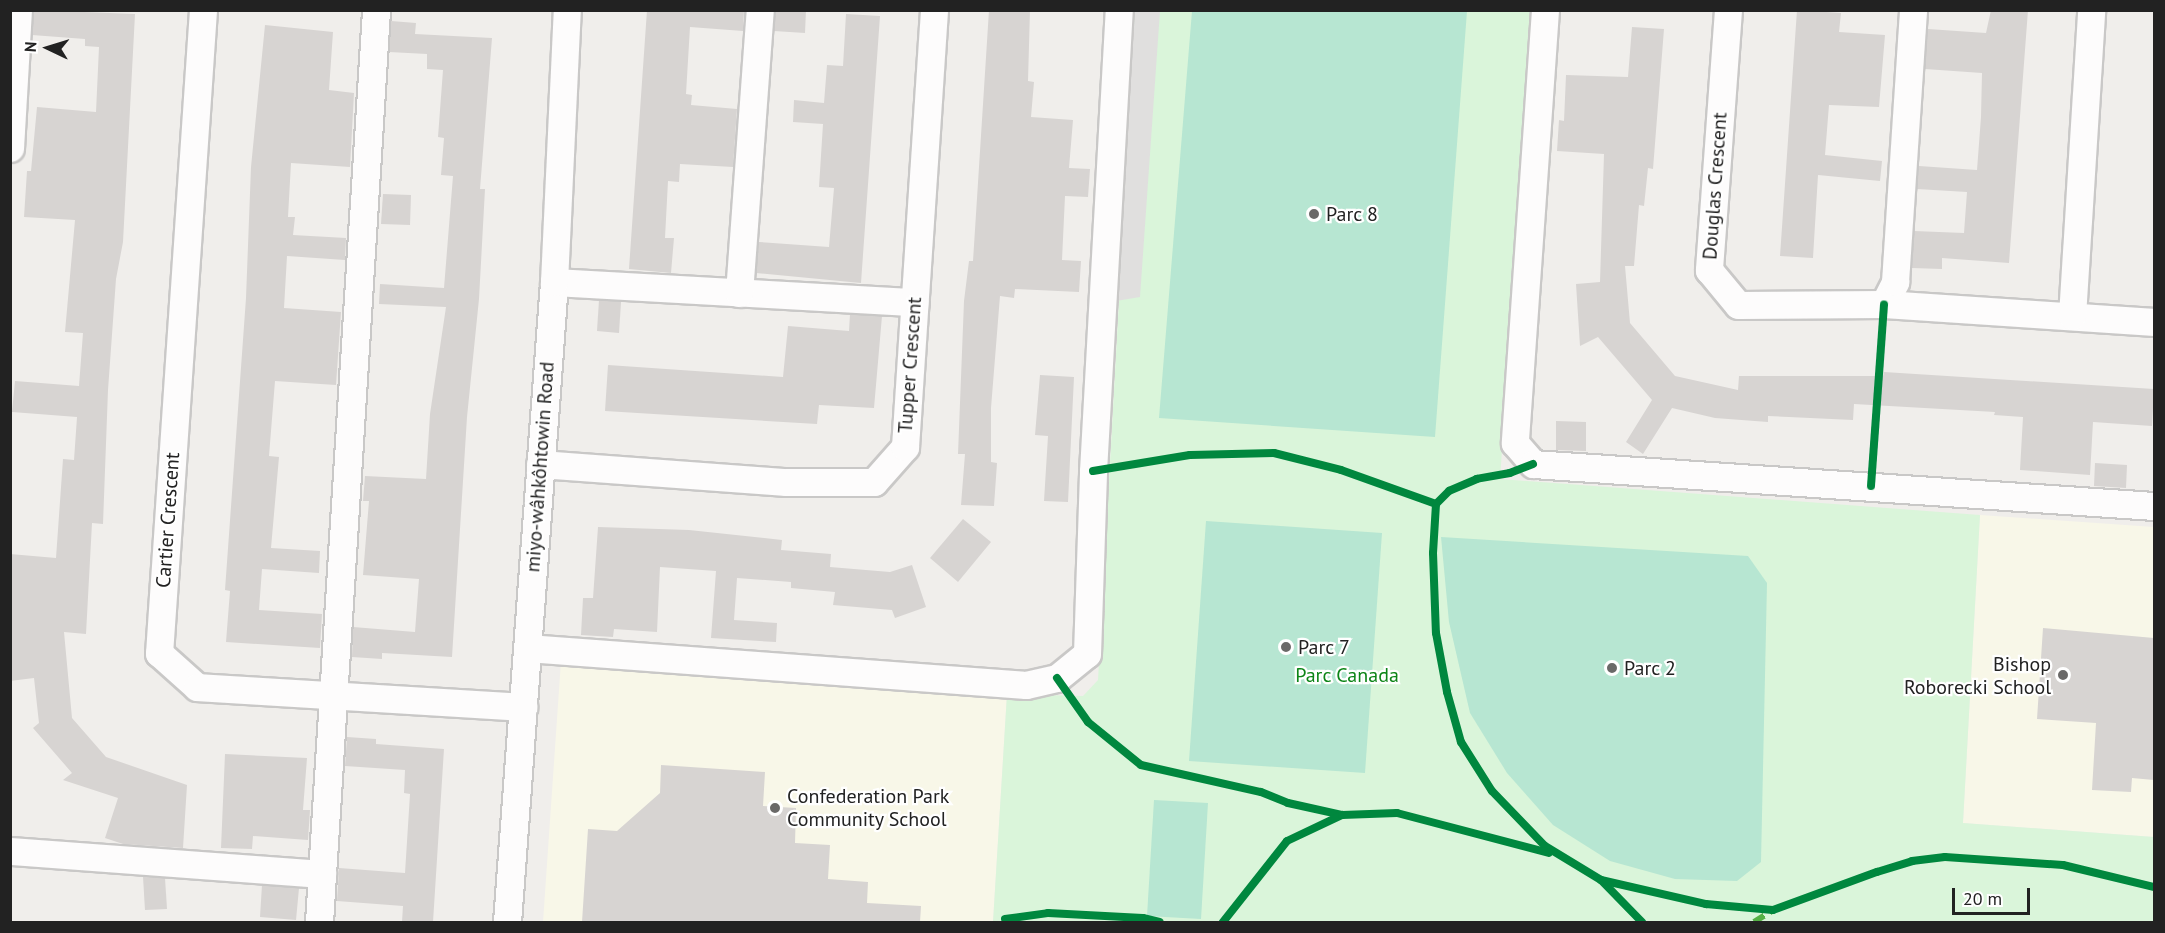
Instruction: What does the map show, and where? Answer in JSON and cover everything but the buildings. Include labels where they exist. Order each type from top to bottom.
[{"type":"street","points":[[10,148],[18,10]]},
{"type":"street","name":"Cartier Crescent","points":[[203,10],[159,653],[197,687],[523,707]]},
{"type":"street","points":[[319,922],[376,10]]},
{"type":"street","name":"miyo-wâhkôhtowin Road","points":[[507,922],[554,282],[567,10]]},
{"type":"street","points":[[740,293],[760,10]]},
{"type":"street","name":"Tupper Crescent","points":[[540,464],[786,482],[874,482],[905,447],[934,10]]},
{"type":"street","points":[[527,648],[1026,685],[1057,678],[1087,654],[1093,471],[1119,10]]},
{"type":"street","points":[[1545,10],[1515,443],[1533,464],[2154,506]]},
{"type":"street","name":"Douglas Crescent","points":[[1728,10],[1709,270],[1738,305],[1884,304],[2154,322]]},
{"type":"street","points":[[1884,304],[1895,282],[1913,10]]},
{"type":"street","points":[[2072,316],[2091,10]]},
{"type":"street","points":[[554,282],[914,302]]},
{"type":"street","points":[[10,851],[322,874]]},
{"type":"shaded area","points":[[1135,11],[1160,11],[1140,297],[1116,301]]},
{"type":"shaded area","name":"Bishop Roborecki School","points":[[1980,515],[2154,527],[2154,837],[1963,823]]},
{"type":"shaded area","name":"Confederation Park Community School","points":[[561,661],[1007,694],[993,922],[543,922]]},
{"type":"green space","name":"Parc Canada","points":[[1135,11],[1533,11],[1500,479],[1980,515],[1963,823],[2154,837],[2154,922],[993,922],[1007,694],[1083,696],[1098,680]]},
{"type":"green space","name":"Parc 8","points":[[1192,11],[1467,11],[1435,437],[1159,418]]},
{"type":"green space","name":"Parc 7","points":[[1206,521],[1382,533],[1365,773],[1189,761]]},
{"type":"green space","name":"Parc 2","points":[[1441,537],[1748,556],[1767,583],[1761,862],[1737,881],[1675,879],[1610,861],[1553,825],[1507,773],[1470,713],[1449,622]]},
{"type":"green space","points":[[1154,800],[1208,803],[1201,919],[1147,916]]},
{"type":"marked path","points":[[1754,922],[1773,910]]},
{"type":"cycle path","points":[[1871,486],[1884,304]]},
{"type":"cycle path","points":[[1093,471],[1190,455],[1274,453],[1341,470],[1436,504]]},
{"type":"cycle path","points":[[1533,464],[1510,473],[1477,479],[1449,491],[1436,504],[1433,553],[1436,633],[1447,692],[1461,742],[1492,791],[1545,846],[1601,880],[1642,922]]},
{"type":"cycle path","points":[[1057,678],[1088,722],[1141,765],[1261,792],[1288,803],[1342,815]]},
{"type":"cycle path","points":[[1223,922],[1287,841],[1342,815],[1397,813],[1549,853]]},
{"type":"cycle path","points":[[1601,880],[1706,904],[1773,910],[1912,861],[1945,857],[2063,865],[2154,887]]},
{"type":"cycle path","points":[[1005,919],[1048,913],[1143,918],[1160,922]]},
{"type":"place","name":"Parc 8","points":[[1314,214]]},
{"type":"place","name":"Parc 7","points":[[1286,647]]},
{"type":"place","name":"Parc 2","points":[[1612,668]]},
{"type":"place","name":"Bishop Roborecki School","points":[[2063,675]]},
{"type":"place","name":"Confederation Park Community School","points":[[775,808]]}]
